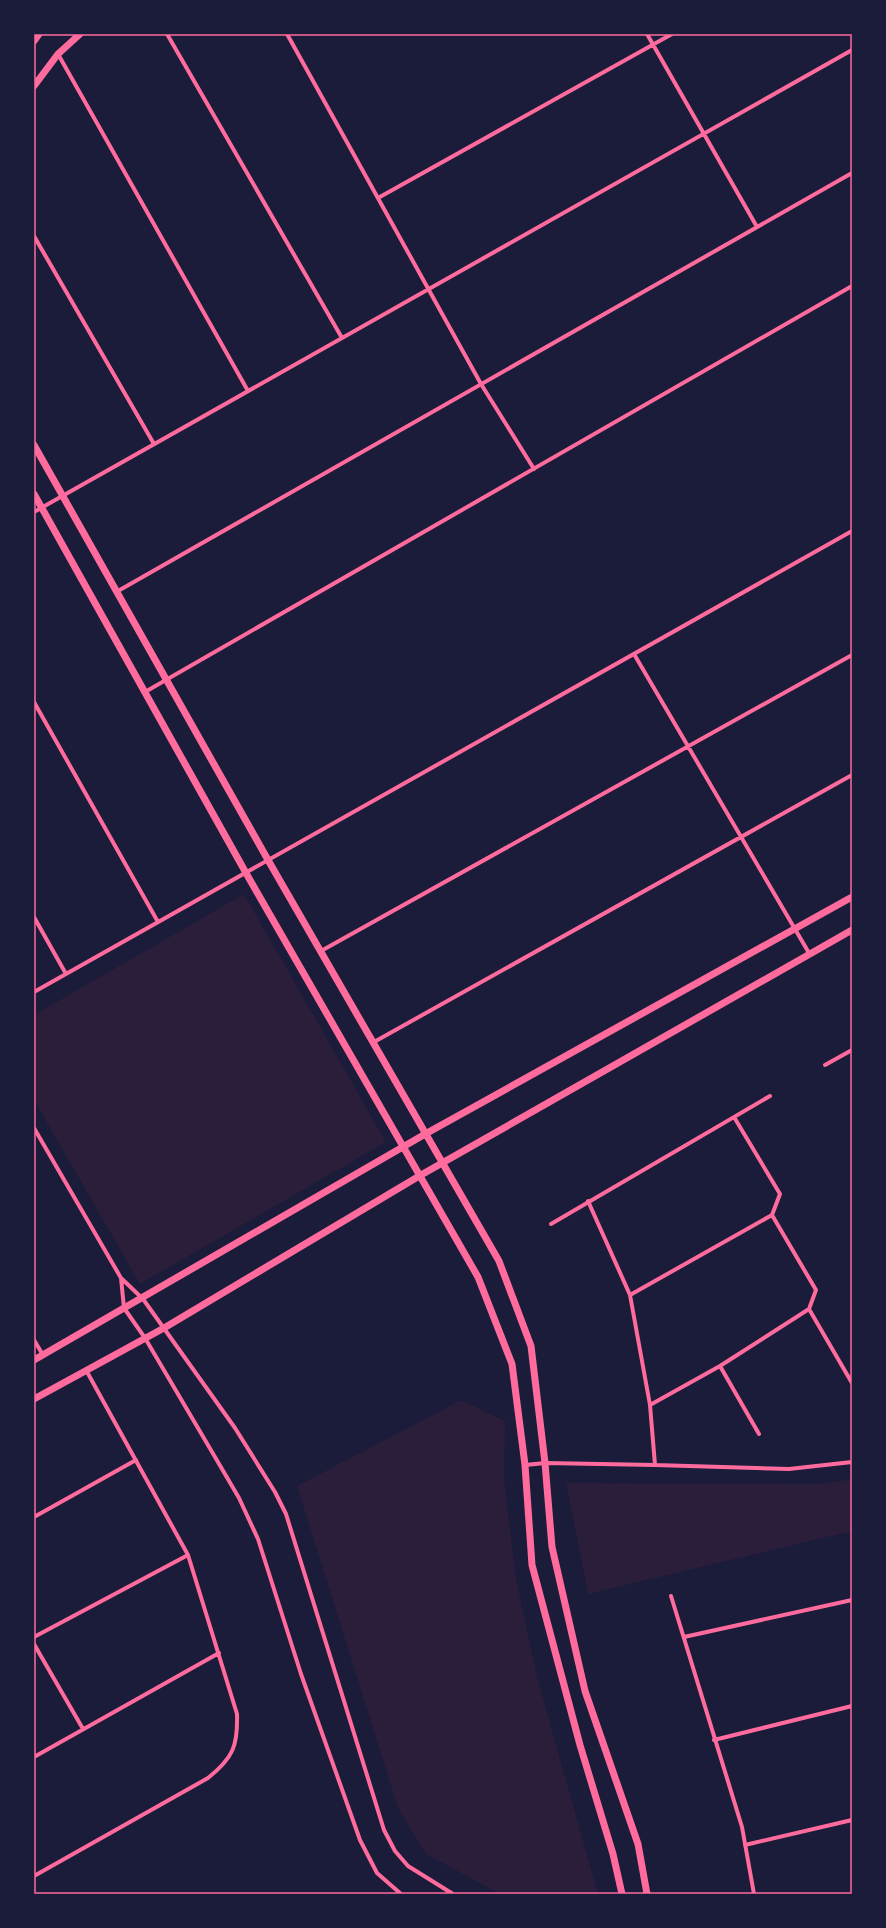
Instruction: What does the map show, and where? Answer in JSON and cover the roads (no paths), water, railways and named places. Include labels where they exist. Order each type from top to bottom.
[{"type":"street","points":[[34,41],[39,34]]},
{"type":"street","points":[[34,86],[58,54],[80,34]]},
{"type":"street","points":[[167,34],[342,338]]},
{"type":"street","points":[[287,34],[481,384],[534,469]]},
{"type":"street","points":[[647,34],[758,227]]},
{"type":"street","points":[[378,198],[672,34]]},
{"type":"street","points":[[34,512],[852,50]]},
{"type":"street","points":[[58,54],[248,391]]},
{"type":"street","points":[[118,591],[852,173]]},
{"type":"street","points":[[34,236],[154,444]]},
{"type":"street","points":[[144,692],[852,286]]},
{"type":"street","points":[[34,445],[118,591],[268,860],[500,1261],[531,1346],[545,1463],[552,1547],[585,1691],[638,1844],[647,1894]]},
{"type":"street","points":[[34,494],[246,873],[421,1175],[478,1277],[512,1364],[525,1465],[532,1565],[580,1745],[613,1854],[622,1894]]},
{"type":"street","points":[[34,992],[852,531]]},
{"type":"street","points":[[634,654],[809,953]]},
{"type":"street","points":[[321,951],[852,656]]},
{"type":"street","points":[[34,702],[158,922]]},
{"type":"street","points":[[374,1042],[852,775]]},
{"type":"street","points":[[34,1360],[124,1308],[143,1299],[404,1147],[852,897]]},
{"type":"street","points":[[34,917],[66,974]]},
{"type":"street","points":[[34,1399],[164,1328],[421,1175],[809,953],[852,930]]},
{"type":"street","points":[[825,1065],[852,1050]]},
{"type":"street","points":[[551,1224],[770,1096]]},
{"type":"street","points":[[630,1295],[772,1215],[780,1194],[734,1117]]},
{"type":"street","points":[[34,1128],[120,1278],[143,1299],[235,1428],[275,1492],[286,1514],[384,1830],[395,1851],[408,1866],[453,1894]]},
{"type":"street","points":[[588,1201],[630,1295],[650,1405],[655,1464]]},
{"type":"street","points":[[650,1405],[720,1366],[809,1309],[816,1290],[772,1215]]},
{"type":"street","points":[[120,1278],[124,1308],[145,1338],[239,1498],[258,1539],[301,1674],[360,1840],[377,1873],[401,1894]]},
{"type":"street","points":[[809,1309],[852,1383]]},
{"type":"street","points":[[34,1340],[43,1356]]},
{"type":"street","points":[[720,1366],[759,1434]]},
{"type":"street","points":[[34,1876],[208,1778],[224,1765],[233,1749],[238,1732],[237,1714],[188,1555],[86,1370]]},
{"type":"street","points":[[34,1517],[136,1460]]},
{"type":"street","points":[[525,1465],[545,1463],[655,1464],[789,1469],[852,1462]]},
{"type":"street","points":[[34,1637],[188,1555]]},
{"type":"street","points":[[671,1596],[714,1740],[742,1827],[754,1894]]},
{"type":"street","points":[[684,1637],[852,1600]]},
{"type":"street","points":[[34,1644],[83,1729]]},
{"type":"street","points":[[34,1757],[218,1653]]},
{"type":"street","points":[[714,1740],[852,1706]]},
{"type":"street","points":[[745,1845],[852,1820]]}]
